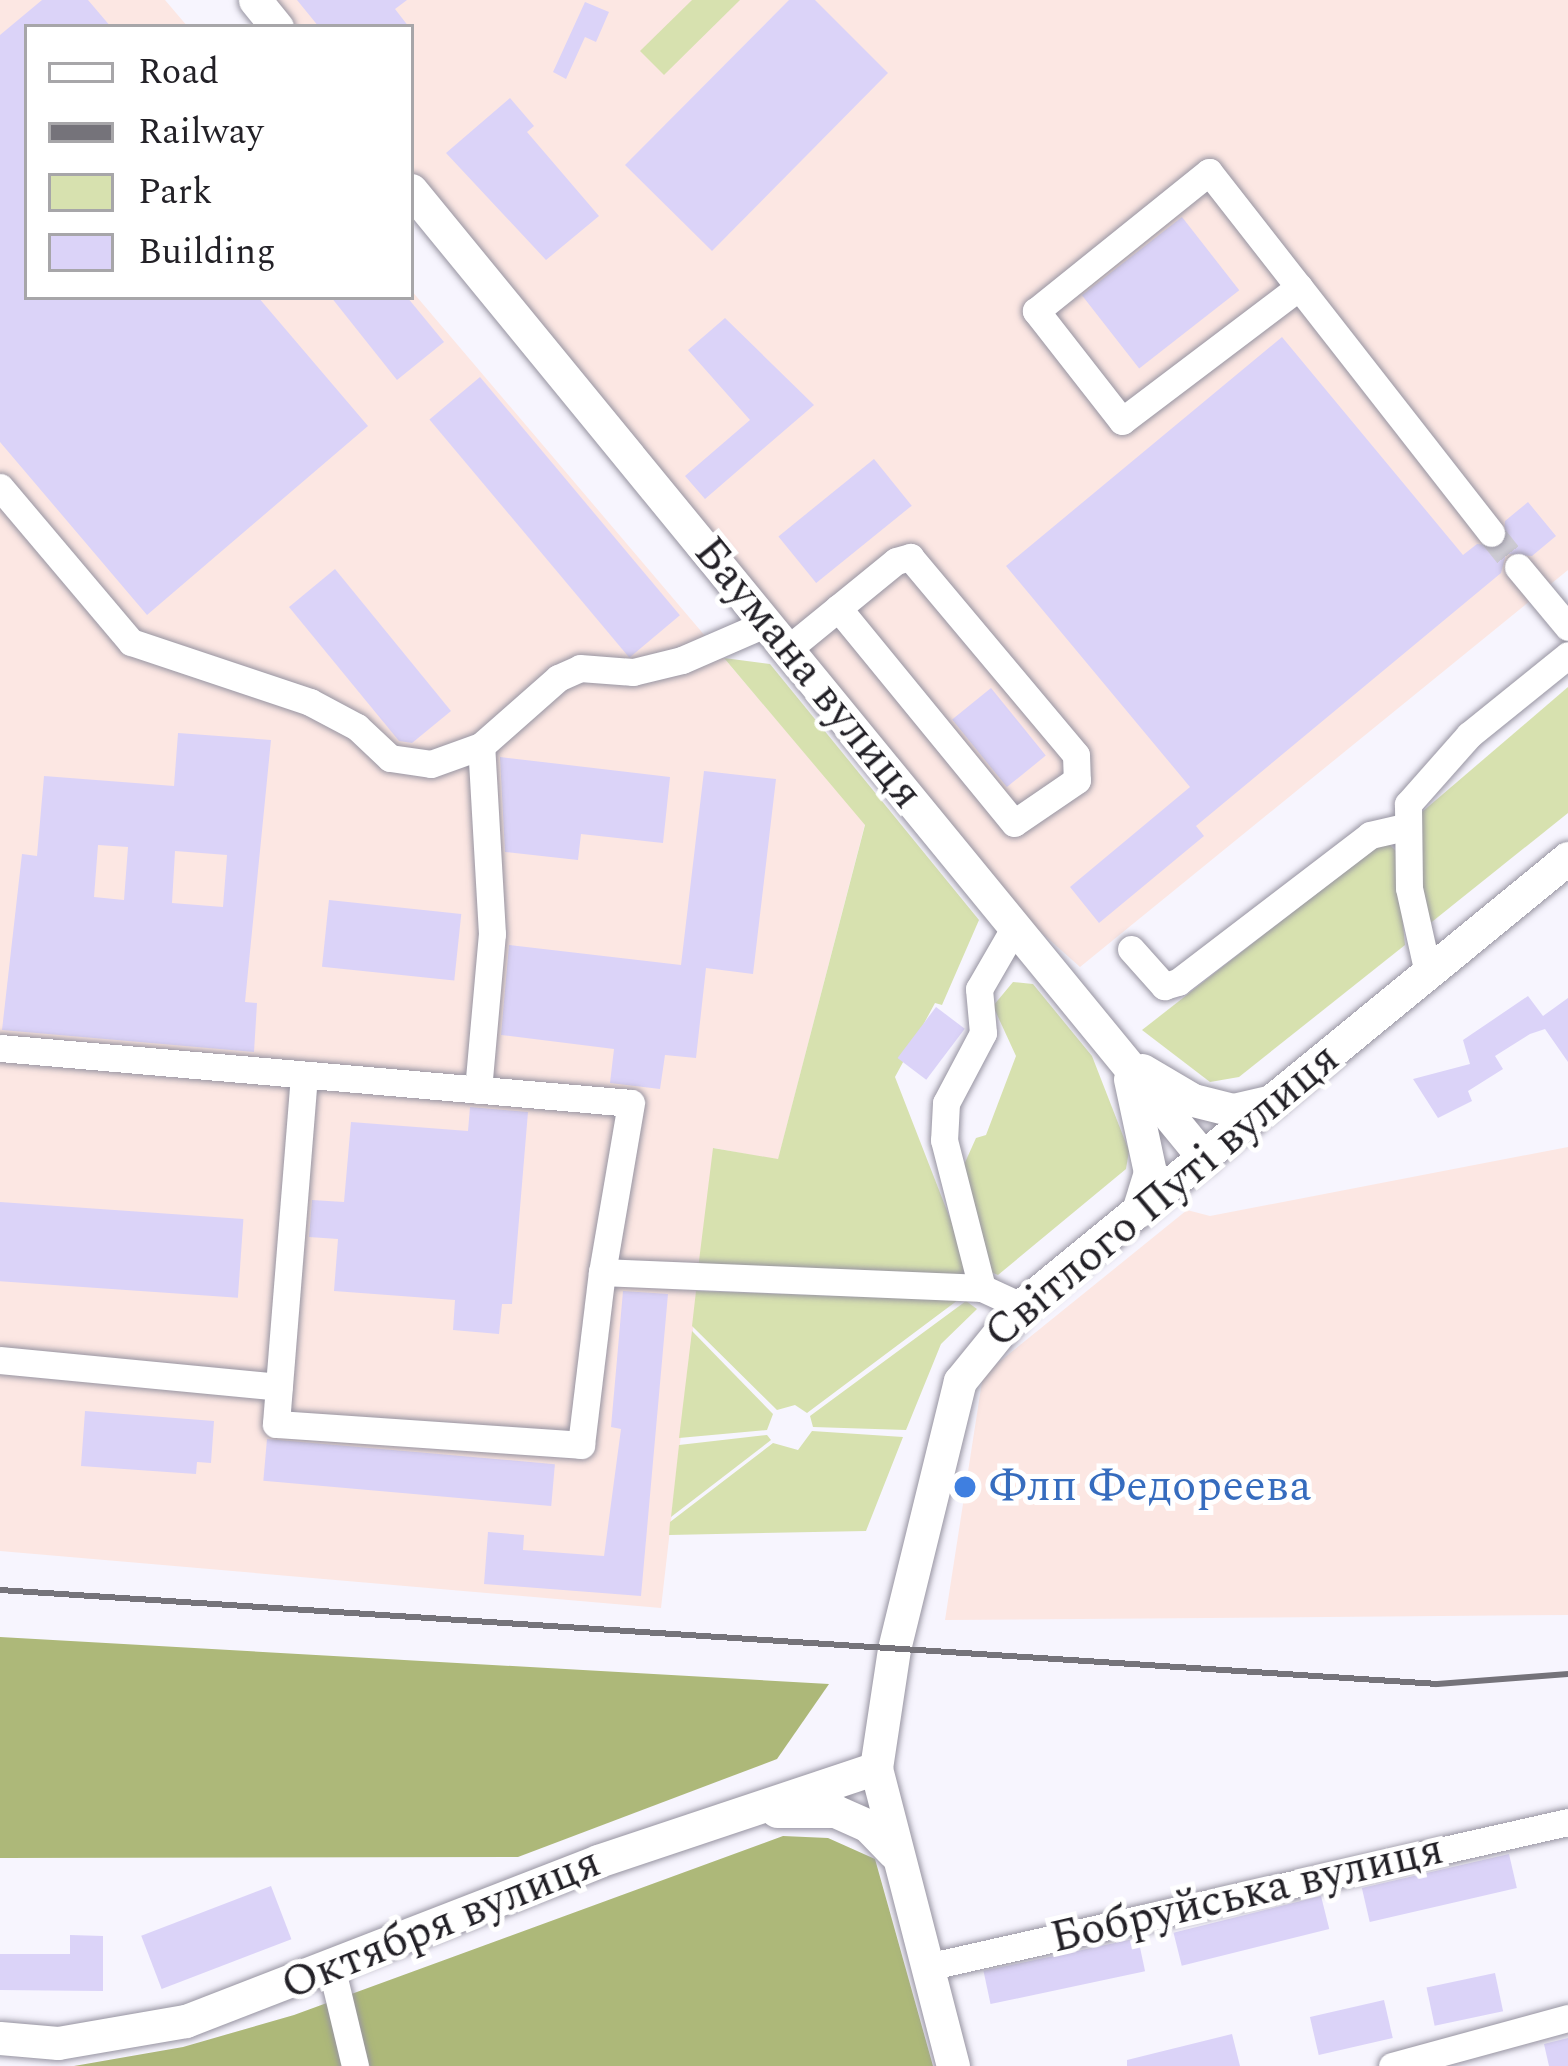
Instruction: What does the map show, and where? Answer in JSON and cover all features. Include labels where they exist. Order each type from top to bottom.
[{"type":"main road","points":[[255,0],[275,24]]},
{"type":"main road","name":"Баумана вулиця","points":[[414,194],[1204,1158]]},
{"type":"main road","name":"Світлого Путі вулиця","points":[[876,1768],[944,1424],[980,1348],[1021,1306],[1568,858]]},
{"type":"main road","points":[[1124,1060],[1193,1100],[1233,1110],[1274,1100]]},
{"type":"main road","points":[[1124,1060],[1150,1172],[1138,1211]]},
{"type":"main road","points":[[876,1768],[953,2066]]},
{"type":"main road","name":"Октября вулиця","points":[[0,2038],[58,2043],[186,2021],[332,1970],[598,1861],[876,1768]]},
{"type":"main road","points":[[733,1815],[835,1811],[868,1826],[894,1852]]},
{"type":"street","points":[[1299,287],[1122,422],[1036,311],[1209,172],[1299,287],[1491,533]]},
{"type":"street","points":[[3,496],[131,642],[310,702],[357,727],[390,758],[431,764],[481,746],[569,673],[682,660],[778,636],[838,608],[896,561],[922,565],[1076,755],[1077,780],[1014,823],[838,608]]},
{"type":"street","points":[[1519,567],[1568,626]]},
{"type":"street","points":[[1428,973],[1409,888],[1408,804],[1469,735],[1568,655]]},
{"type":"street","points":[[478,1090],[492,934],[481,746]]},
{"type":"street","points":[[1131,949],[1164,986],[1178,982],[1370,835],[1408,826]]},
{"type":"street","points":[[982,1288],[944,1140],[946,1103],[982,1033],[979,989],[1016,926]]},
{"type":"street","points":[[0,1048],[631,1103],[602,1272],[581,1444],[276,1424],[304,1075]]},
{"type":"street","points":[[602,1272],[982,1288],[1021,1306]]},
{"type":"street","points":[[0,1360],[279,1387]]},
{"type":"street","name":"Бобруйська вулиця","points":[[927,1967],[1568,1822]]},
{"type":"street","points":[[332,1970],[355,2066]]},
{"type":"street","points":[[1392,2066],[1568,2018]]},
{"type":"shaded area","points":[[0,0],[165,0],[185,24],[24,24],[24,300],[414,300],[414,294],[865,824],[778,1160],[714,1148],[661,1608],[0,1551]]},
{"type":"shaded area","points":[[271,0],[1568,0],[1568,570],[1080,967],[1025,918],[414,175],[414,24],[291,24]]},
{"type":"shaded area","points":[[1568,1147],[1568,1615],[945,1620],[983,1375],[1187,1210],[1210,1216]]},
{"type":"green space","points":[[692,0],[740,0],[664,75],[640,51]]},
{"type":"green space","points":[[724,658],[770,664],[979,920],[942,1005],[935,1003],[895,1077],[974,1280],[698,1269],[713,1148],[778,1159],[865,825]]},
{"type":"green space","points":[[1568,687],[1568,813],[1423,929],[1422,812]]},
{"type":"green space","points":[[1385,840],[1396,851],[1405,945],[1239,1077],[1210,1082],[1142,1030]]},
{"type":"green space","points":[[1013,982],[1033,984],[1092,1056],[1129,1151],[1126,1169],[998,1275],[988,1271],[963,1167],[976,1138],[986,1135],[1016,1056],[993,1006]]},
{"type":"green space","points":[[696,1291],[958,1300],[807,1413],[795,1405],[777,1410],[692,1326]]},
{"type":"green space","points":[[966,1301],[977,1309],[941,1344],[906,1430],[813,1427],[810,1416]]},
{"type":"green space","points":[[692,1331],[773,1414],[767,1430],[679,1438]]},
{"type":"green space","points":[[812,1431],[903,1437],[866,1531],[669,1535],[670,1522],[773,1443],[798,1450]]},
{"type":"green space","points":[[767,1435],[771,1440],[671,1517],[679,1445]]},
{"type":"green space","points":[[0,1637],[829,1684],[777,1759],[518,1857],[0,1858]]},
{"type":"green space","points":[[783,1836],[828,1838],[875,1859],[933,2066],[74,2066],[183,2047],[294,2015]]},
{"type":"building","points":[[42,0],[88,0],[108,24],[24,24],[24,300],[261,300],[368,426],[147,615],[0,442],[0,35]]},
{"type":"building","points":[[297,0],[407,0],[395,9],[407,24],[317,24]]},
{"type":"building","points":[[789,0],[815,0],[888,73],[712,251],[625,165]]},
{"type":"building","points":[[585,2],[609,12],[596,42],[585,37],[566,79],[553,72]]},
{"type":"building","points":[[510,98],[534,126],[527,132],[599,216],[546,260],[446,153]]},
{"type":"building","points":[[1182,217],[1239,290],[1139,368],[1082,295]]},
{"type":"building","points":[[333,300],[409,300],[444,342],[397,380]]},
{"type":"building","points":[[725,318],[814,405],[705,499],[685,476],[750,420],[688,350]]},
{"type":"building","points":[[1282,337],[1463,555],[1477,544],[1503,546],[1505,521],[1528,502],[1556,536],[1532,556],[1506,554],[1501,573],[1196,826],[1204,836],[1099,923],[1070,887],[1190,787],[1006,566]]},
{"type":"building","points":[[480,377],[680,615],[629,658],[429,419]]},
{"type":"building","points":[[874,459],[912,506],[816,583],[778,536]]},
{"type":"building","points":[[335,569],[451,711],[412,743],[399,741],[289,607]]},
{"type":"building","points":[[991,688],[1046,756],[1007,787],[952,719]]},
{"type":"building","points":[[178,733],[271,740],[245,1002],[257,1003],[254,1052],[2,1030],[22,854],[37,856],[44,776],[174,786]],"holes":[[[98,845],[128,847],[124,900],[94,897]],[[175,851],[227,855],[223,907],[172,903]]]},
{"type":"building","points":[[500,757],[670,777],[663,843],[581,834],[578,860],[505,852]]},
{"type":"building","points":[[704,771],[776,779],[753,974],[706,968],[696,1058],[665,1055],[660,1089],[610,1083],[614,1049],[501,1035],[509,945],[681,965]]},
{"type":"building","points":[[329,900],[461,914],[454,981],[322,967]]},
{"type":"building","points":[[1528,996],[1543,1016],[1568,998],[1568,1062],[1545,1029],[1530,1034],[1495,1056],[1503,1069],[1468,1091],[1472,1101],[1438,1118],[1413,1079],[1470,1064],[1463,1040]]},
{"type":"building","points":[[936,1007],[965,1029],[926,1080],[897,1058]]},
{"type":"building","points":[[470,1107],[528,1112],[512,1304],[502,1304],[499,1334],[453,1330],[455,1300],[334,1291],[338,1239],[309,1237],[312,1200],[344,1202],[351,1122],[468,1131]]},
{"type":"building","points":[[0,1202],[243,1219],[238,1298],[0,1281]]},
{"type":"building","points":[[623,1291],[668,1294],[641,1596],[484,1584],[488,1532],[524,1535],[523,1550],[604,1556],[621,1429],[611,1427]]},
{"type":"building","points":[[85,1411],[214,1421],[211,1463],[197,1462],[196,1474],[81,1466]]},
{"type":"building","points":[[267,1439],[555,1464],[551,1506],[263,1481]]},
{"type":"building","points":[[1509,1854],[1517,1888],[1370,1922],[1362,1888]]},
{"type":"building","points":[[271,1886],[291,1939],[162,1989],[141,1936]]},
{"type":"building","points":[[1321,1896],[1329,1929],[1182,1966],[1174,1933]]},
{"type":"building","points":[[70,1935],[103,1936],[103,1991],[0,1990],[0,1954],[70,1954]]},
{"type":"building","points":[[1138,1938],[1145,1971],[991,2004],[983,1971]]},
{"type":"building","points":[[1495,1973],[1503,2011],[1435,2026],[1427,1988]]},
{"type":"building","points":[[1384,2000],[1393,2038],[1319,2055],[1310,2017]]},
{"type":"building","points":[[1232,2034],[1240,2066],[1127,2066],[1127,2060]]},
{"type":"building","points":[[1568,2038],[1568,2066],[1549,2066],[1544,2044]]},
{"type":"tunnel","points":[[1491,533],[1518,567]]},
{"type":"railway","points":[[0,1590],[1437,1684],[1568,1674]]},
{"type":"place","name":"Флп Федореева","points":[[965,1487]]}]
